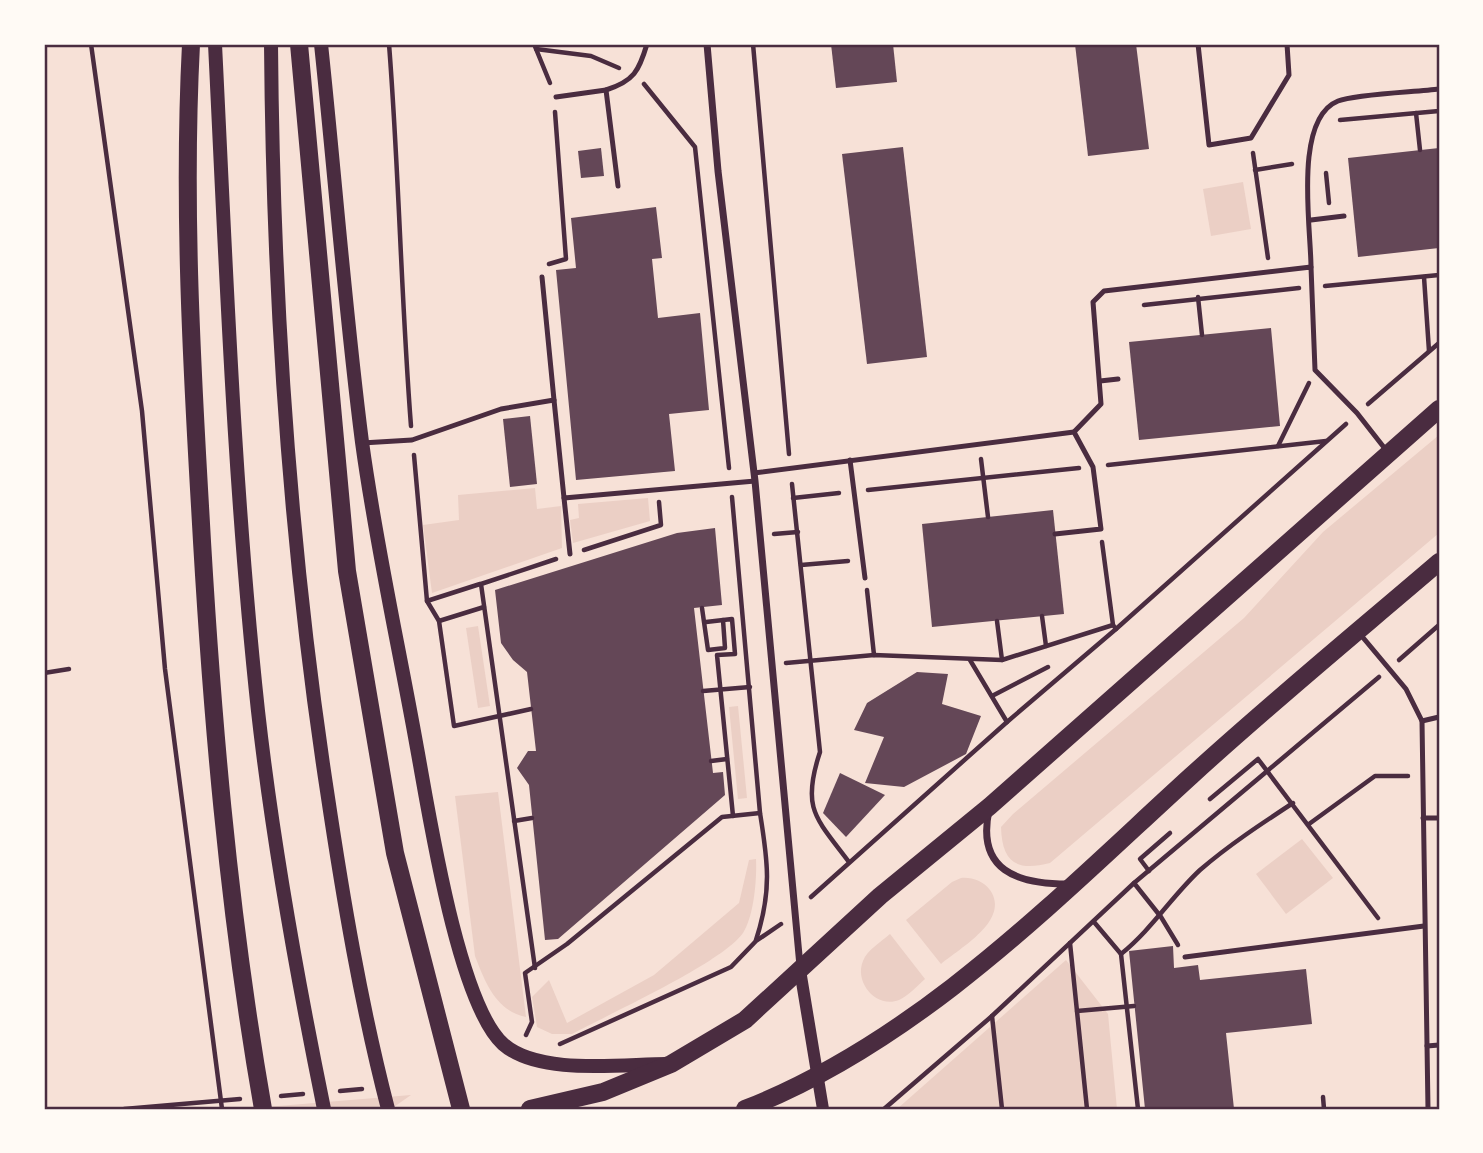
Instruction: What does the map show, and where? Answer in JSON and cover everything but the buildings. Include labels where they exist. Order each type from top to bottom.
[{"type":"main road","points":[[191,44],[191,343],[221,797],[238,955],[262,1109]]},
{"type":"main road","points":[[215,44],[232,393],[257,697],[291,947],[324,1109]]},
{"type":"main road","points":[[271,44],[272,205],[286,456],[305,651],[343,900],[388,1109]]},
{"type":"main road","points":[[299,44],[347,571],[395,853],[461,1109]]},
{"type":"main road","points":[[321,44],[362,443],[430,823],[460,955],[484,1017],[503,1044],[541,1062],[671,1064]]},
{"type":"main road","points":[[530,1109],[603,1092],[671,1064],[745,1020],[886,891],[990,806],[1439,409]]},
{"type":"main road","points":[[746,1109],[818,1076],[950,989],[1072,884],[1268,706],[1439,562]]},
{"type":"street","points":[[707,44],[718,171],[755,477],[800,970],[822,1109]]},
{"type":"street","points":[[990,806],[987,836],[998,864],[1024,881],[1072,884]]},
{"type":"lane","points":[[556,97],[606,90],[627,83],[648,44]]},
{"type":"lane","points":[[1198,44],[1209,145],[1251,138],[1289,75],[1287,44]]},
{"type":"lane","points":[[1387,453],[1357,413],[1315,370],[1308,161],[1311,136],[1318,120],[1339,100],[1439,89]]},
{"type":"lane","points":[[606,90],[618,186]]},
{"type":"lane","points":[[1311,220],[1344,216]]},
{"type":"lane","points":[[564,498],[731,484],[790,468],[1074,432],[1101,404],[1093,302],[1098,295],[1104,291],[1311,267]]},
{"type":"lane","points":[[542,277],[570,554]]},
{"type":"lane","points":[[1100,381],[1118,379]]},
{"type":"lane","points":[[362,443],[412,440],[501,409],[554,400]]},
{"type":"lane","points":[[1055,534],[1101,529],[1093,467],[1074,432]]},
{"type":"lane","points":[[850,460],[865,578]]},
{"type":"lane","points":[[1358,632],[1406,689],[1422,721],[1428,1109]]},
{"type":"lane","points":[[1422,721],[1439,717]]},
{"type":"lane","points":[[1423,818],[1439,818]]},
{"type":"lane","points":[[1185,957],[1424,926]]},
{"type":"lane","points":[[1427,1046],[1439,1045]]},
{"type":"path","points":[[91,44],[142,411],[164,669],[222,1109]]},
{"type":"path","points":[[389,44],[400,191],[403,321],[427,601],[439,621],[454,726],[501,718],[531,709]]},
{"type":"path","points":[[753,44],[790,468],[820,752],[810,781],[813,815],[850,862]]},
{"type":"path","points":[[536,49],[591,56],[634,74]]},
{"type":"path","points":[[652,92],[695,147],[731,484],[760,813],[768,860],[768,905],[756,941]]},
{"type":"path","points":[[1413,92],[1420,150]]},
{"type":"path","points":[[1330,124],[1338,120],[1439,111]]},
{"type":"path","points":[[542,277],[550,263],[566,259],[554,129]]},
{"type":"path","points":[[1270,272],[1255,170],[1308,161]]},
{"type":"path","points":[[1326,170],[1331,217]]},
{"type":"path","points":[[1130,307],[1439,275]]},
{"type":"path","points":[[1424,277],[1429,352]]},
{"type":"path","points":[[1197,280],[1202,335]]},
{"type":"path","points":[[1007,722],[1439,344]]},
{"type":"path","points":[[1278,446],[1315,370]]},
{"type":"path","points":[[793,498],[1327,441]]},
{"type":"path","points":[[979,444],[988,517]]},
{"type":"path","points":[[427,601],[661,525]]},
{"type":"path","points":[[1101,529],[1114,627]]},
{"type":"path","points":[[801,565],[863,559]]},
{"type":"path","points":[[865,578],[874,655]]},
{"type":"path","points":[[481,584],[535,969]]},
{"type":"path","points":[[439,621],[484,607]]},
{"type":"path","points":[[702,608],[708,650],[725,648],[723,620]]},
{"type":"path","points":[[1042,616],[1046,646]]},
{"type":"path","points":[[706,622],[732,619],[735,654],[717,655],[733,816]]},
{"type":"path","points":[[997,621],[1002,660]]},
{"type":"path","points":[[884,1109],[992,1016],[1134,883],[1270,772],[1439,625]]},
{"type":"path","points":[[811,661],[874,655],[1002,660],[1114,627]]},
{"type":"path","points":[[992,696],[1048,667]]},
{"type":"path","points":[[44,673],[68,669]]},
{"type":"path","points":[[703,691],[750,687]]},
{"type":"path","points":[[711,761],[727,759]]},
{"type":"path","points":[[1210,799],[1258,759],[1388,931]]},
{"type":"path","points":[[1309,824],[1376,776],[1409,776]]},
{"type":"path","points":[[1121,954],[1161,917],[1198,872],[1234,843],[1293,803]]},
{"type":"path","points":[[524,1035],[532,1022],[525,973],[535,969],[722,817],[760,813]]},
{"type":"path","points":[[514,821],[532,818]]},
{"type":"path","points":[[1149,871],[1140,859],[1170,833]]},
{"type":"path","points":[[1134,883],[1161,917],[1185,957]]},
{"type":"path","points":[[1094,922],[1121,954],[1138,1109]]},
{"type":"path","points":[[1070,942],[1087,1109]]},
{"type":"path","points":[[1077,1012],[1134,1006]]},
{"type":"path","points":[[992,1016],[1002,1109]]},
{"type":"path","points":[[1323,1097],[1324,1109]]},
{"type":"shaded area","points":[[1243,182],[1251,229],[1211,236],[1203,189]]},
{"type":"shaded area","points":[[1439,435],[1439,533],[1050,863],[1019,865],[1008,856],[1001,827],[1013,814],[1244,618],[1323,532]]},
{"type":"shaded area","points":[[535,488],[537,509],[561,506],[562,548],[432,593],[423,525],[459,520],[458,495]]},
{"type":"shaded area","points":[[648,498],[650,521],[573,543],[570,520],[579,518],[578,504]]},
{"type":"shaded area","points":[[478,626],[490,706],[478,708],[466,628]]},
{"type":"shaded area","points":[[738,706],[747,798],[738,799],[729,707]]},
{"type":"shaded area","points":[[498,792],[526,1017],[507,1009],[499,1002],[475,956],[455,796]]},
{"type":"shaded area","points":[[1302,839],[1333,878],[1286,914],[1256,874]]},
{"type":"shaded area","points":[[756,859],[755,887],[747,926],[731,945],[713,959],[572,1034],[552,1034],[537,1027],[532,997],[549,980],[567,1023],[654,975],[739,903],[749,860]]},
{"type":"shaded area","points":[[961,878],[977,880],[990,890],[995,901],[994,912],[980,932],[941,964],[906,920],[952,882]]},
{"type":"shaded area","points":[[890,934],[925,979],[899,1000],[890,1002],[882,1001],[869,992],[864,985],[861,969],[868,953]]},
{"type":"shaded area","points":[[1066,960],[1108,1014],[1117,1109],[897,1109]]},
{"type":"shaded area","points":[[411,1095],[391,1109],[241,1109]]}]
